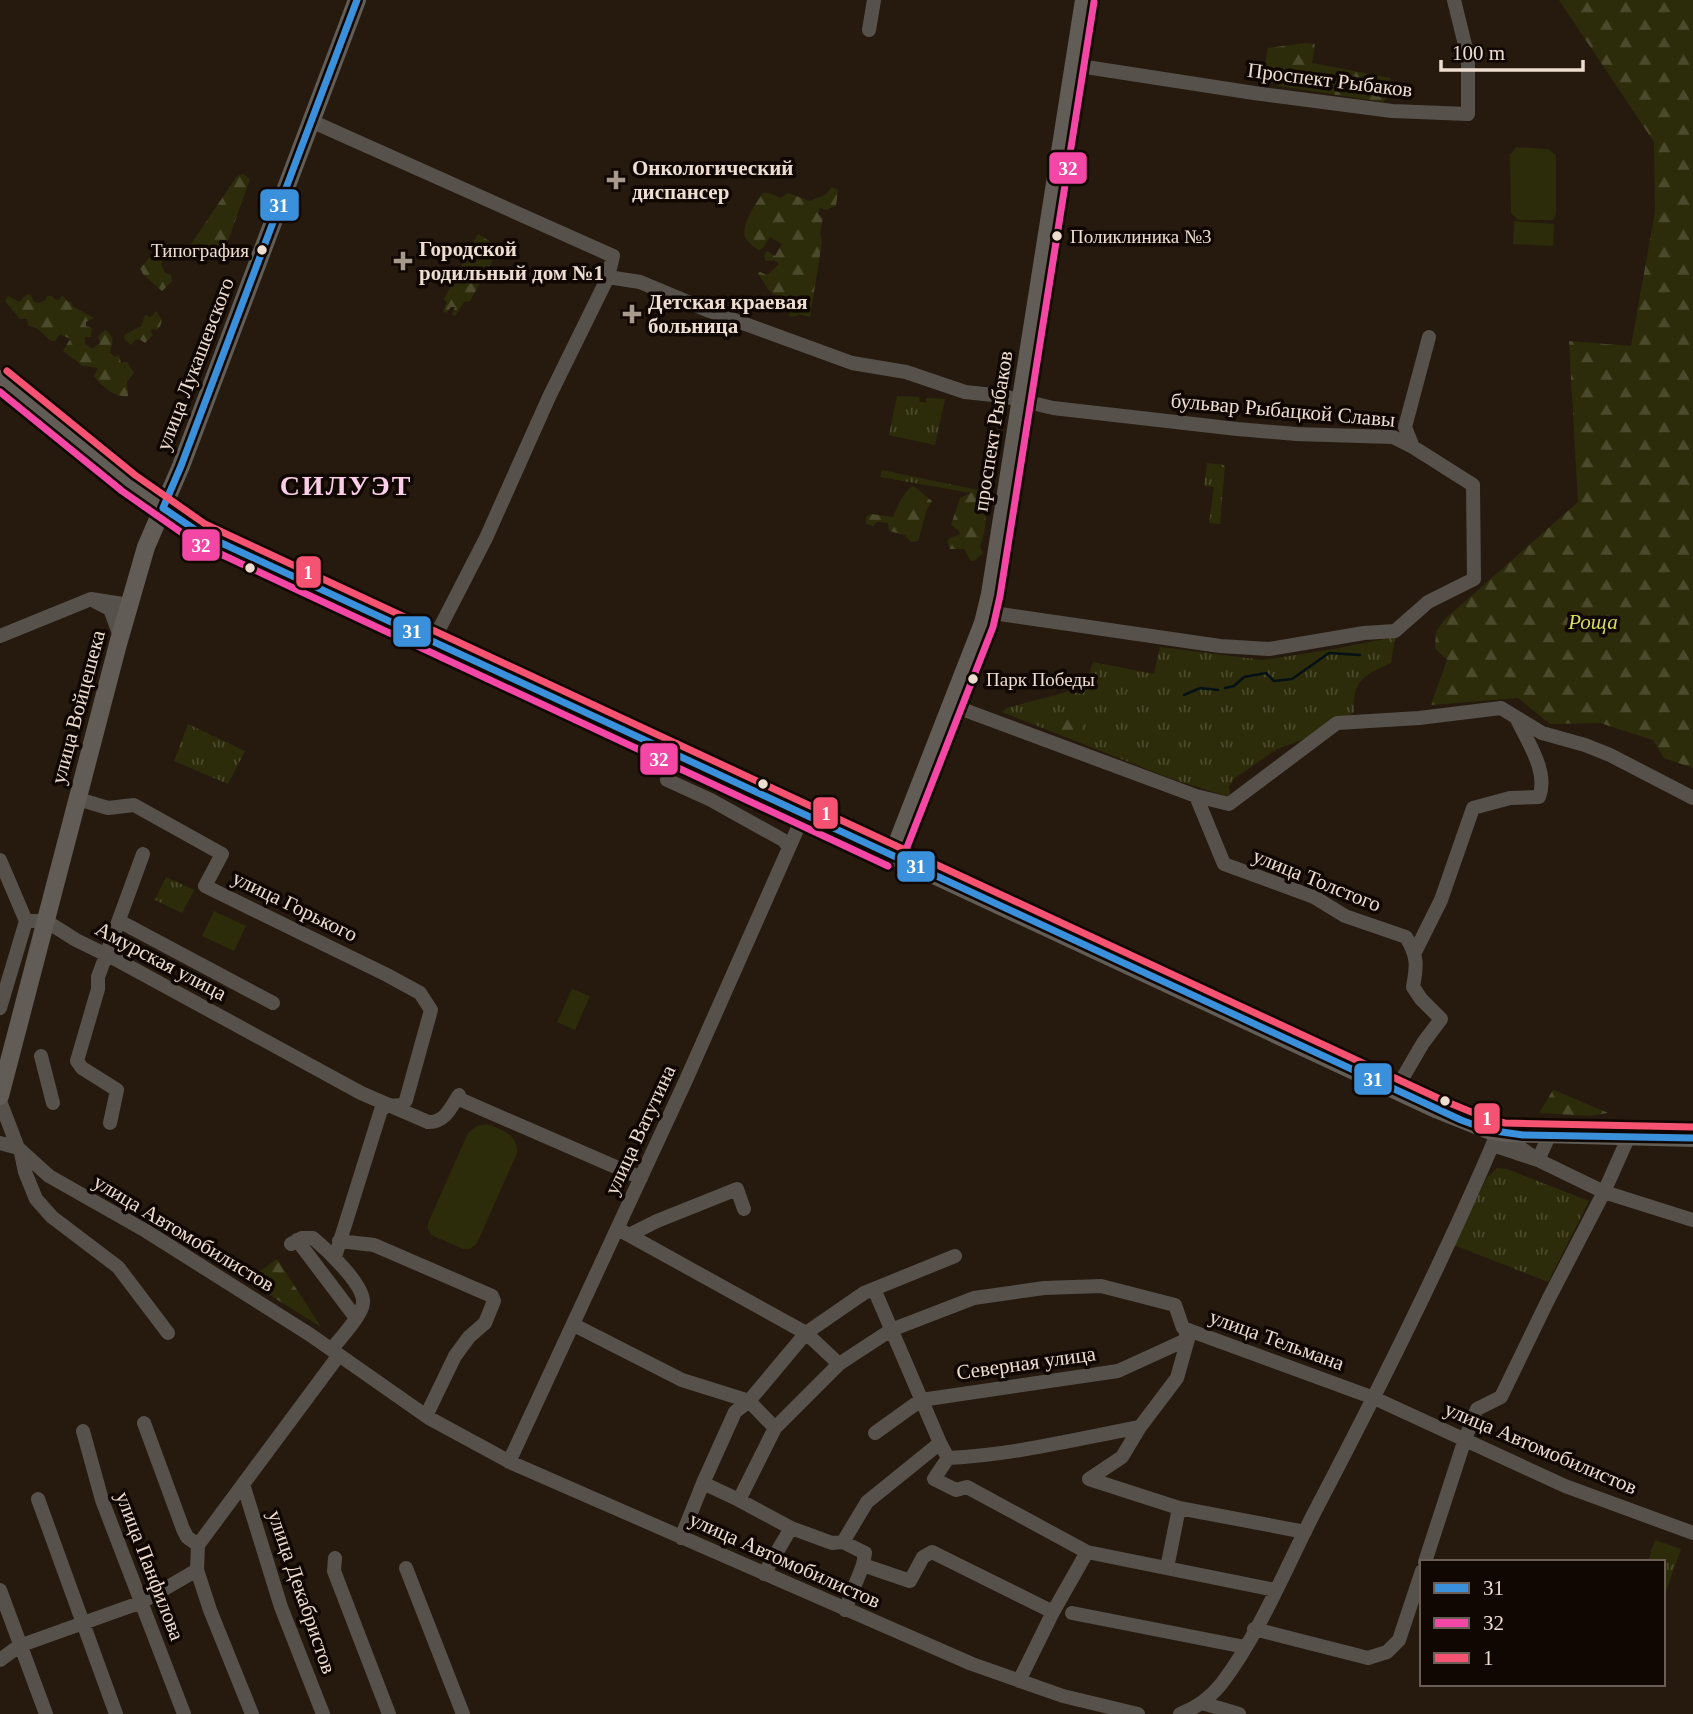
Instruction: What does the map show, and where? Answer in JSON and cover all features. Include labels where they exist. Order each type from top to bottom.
[{"type":"main road","name":"улица Лукашевского","points":[[163,508],[357,0]]},
{"type":"main road","name":"проспект Рыбаков","points":[[892,856],[986,612],[1084,0]]},
{"type":"main road","points":[[0,379],[163,508],[200,533],[1496,1138],[1693,1138]]},
{"type":"main road","name":"улица Войцешека","points":[[0,1099],[120,635],[146,547],[163,508]]},
{"type":"street","points":[[869,30],[874,0]]},
{"type":"street","name":"Проспект Рыбаков","points":[[1073,65],[1364,107],[1468,114],[1468,57],[1454,0]]},
{"type":"street","points":[[311,121],[613,256],[608,277],[549,397],[486,538],[433,641]]},
{"type":"street","name":"бульвар Рыбацкой Славы","points":[[608,277],[640,282],[707,310],[852,363],[910,374],[965,392],[1003,396],[1053,408],[1257,432],[1393,437],[1473,485],[1475,579],[1427,602],[1395,631],[1364,633],[1269,649],[1220,646],[986,612]]},
{"type":"street","points":[[1413,447],[1405,427],[1429,337]]},
{"type":"street","points":[[0,636],[91,599],[119,592],[136,582]]},
{"type":"street","points":[[91,599],[129,605]]},
{"type":"street","points":[[91,599],[110,609],[120,635]]},
{"type":"street","points":[[951,705],[1196,796],[1229,804],[1337,723],[1419,718],[1501,708],[1542,733],[1610,755],[1693,798]]},
{"type":"street","points":[[1395,1091],[1423,1043],[1441,1019],[1413,987],[1417,967],[1415,952],[1441,900],[1472,808],[1510,798],[1539,797],[1543,787],[1540,770],[1517,718]]},
{"type":"street","points":[[667,780],[712,800],[789,846]]},
{"type":"street","name":"улица Толстого","points":[[1196,796],[1224,864],[1314,897],[1345,916],[1406,937],[1415,952]]},
{"type":"street","name":"улица Горького","points":[[78,799],[108,808],[134,805],[222,854],[205,886],[419,993],[431,1010],[406,1100],[403,1105],[390,1105],[381,1110],[335,1257]]},
{"type":"street","name":"улица Ватутина","points":[[509,1462],[574,1325],[624,1231],[641,1178],[804,814]]},
{"type":"street","points":[[110,1123],[117,1090],[82,1068],[77,1061],[107,954],[143,853]]},
{"type":"street","points":[[0,860],[26,921],[0,1008]]},
{"type":"street","points":[[26,921],[46,921]]},
{"type":"street","name":"Амурская улица","points":[[46,921],[350,1087],[390,1105]]},
{"type":"street","points":[[119,921],[273,1003]]},
{"type":"street","points":[[41,1056],[53,1103]]},
{"type":"street","points":[[390,1105],[434,1122],[444,1118],[458,1097],[641,1178]]},
{"type":"street","name":"улица Автомобилистов","points":[[0,1099],[20,1150]]},
{"type":"street","points":[[1538,1160],[1549,1136]]},
{"type":"street","points":[[1426,1560],[1477,1409],[1501,1397],[1604,1192],[1629,1136]]},
{"type":"street","points":[[1180,1714],[1202,1703],[1220,1684],[1245,1647],[1374,1398],[1496,1138],[1604,1192],[1693,1220]]},
{"type":"street","name":"улица Автомобилистов","points":[[0,1143],[20,1150],[49,1176],[146,1231],[336,1352],[426,1416],[509,1462],[972,1664],[1095,1705],[1138,1714]]},
{"type":"street","points":[[20,1150],[36,1199],[52,1217],[118,1267],[168,1333]]},
{"type":"street","points":[[624,1231],[657,1221],[737,1189],[744,1209]]},
{"type":"street","points":[[624,1231],[806,1333],[839,1364]]},
{"type":"street","points":[[252,1714],[210,1610],[197,1570],[198,1545],[336,1352],[356,1318],[362,1306],[363,1297],[335,1257],[313,1238],[294,1242],[356,1318]]},
{"type":"street","points":[[339,1241],[374,1245],[492,1296],[494,1301],[485,1323],[469,1337],[455,1356],[426,1416]]},
{"type":"street","points":[[681,1538],[735,1412],[749,1402],[806,1333],[874,1289],[956,1256]]},
{"type":"street","name":"улица Тельмана","points":[[739,1500],[775,1428],[839,1364],[891,1330],[974,1298],[1044,1288],[1101,1286],[1175,1305],[1185,1333],[1374,1398]]},
{"type":"street","points":[[874,1289],[948,1458]]},
{"type":"street","points":[[574,1325],[682,1380],[749,1402],[775,1428]]},
{"type":"street","points":[[1185,1333],[1177,1378],[1140,1427],[1122,1457],[1089,1479],[1179,1508],[1304,1532]]},
{"type":"street","name":"Северная улица","points":[[875,1433],[921,1400],[1118,1371],[1185,1333]]},
{"type":"street","name":"улица Автомобилистов","points":[[1374,1398],[1565,1486],[1693,1533]]},
{"type":"street","points":[[144,1423],[183,1529],[187,1537],[198,1545]]},
{"type":"street","points":[[948,1458],[1021,1450],[1140,1427]]},
{"type":"street","name":"улица Панфилова","points":[[83,1431],[102,1500],[184,1714]]},
{"type":"street","points":[[843,1542],[867,1502],[940,1443]]},
{"type":"street","points":[[948,1458],[934,1479],[956,1490],[967,1487],[1087,1552],[1275,1590]]},
{"type":"street","points":[[703,1483],[791,1528],[832,1543],[843,1542],[865,1553],[863,1565],[845,1609]]},
{"type":"street","name":"улица Декабристов","points":[[243,1484],[281,1606],[323,1714]]},
{"type":"street","points":[[38,1499],[116,1714]]},
{"type":"street","points":[[1167,1568],[1179,1508]]},
{"type":"street","points":[[764,1574],[791,1528]]},
{"type":"street","points":[[863,1565],[910,1581],[923,1557],[932,1552],[1053,1612]]},
{"type":"street","points":[[1019,1681],[1087,1552]]},
{"type":"street","points":[[335,1558],[334,1571],[389,1714]]},
{"type":"street","points":[[406,1568],[463,1714]]},
{"type":"street","points":[[0,1660],[19,1646],[142,1602],[197,1570]]},
{"type":"street","points":[[1254,1629],[1368,1658],[1387,1652],[1399,1640],[1420,1577]]},
{"type":"street","points":[[0,1590],[46,1714]]},
{"type":"street","points":[[1072,1613],[1245,1647]]},
{"type":"street","points":[[448,1675],[458,1685],[471,1714]]},
{"type":"street","points":[[1202,1703],[1239,1714]]},
{"type":"green space","name":"Роща","points":[[1559,0],[1693,0],[1693,768],[1664,758],[1653,740],[1600,723],[1550,724],[1518,698],[1431,705],[1447,660],[1435,648],[1436,632],[1445,619],[1578,502],[1569,341],[1631,346],[1655,212],[1654,142]]},
{"type":"green space","points":[[1315,44],[1312,63],[1390,78],[1386,100],[1383,102],[1279,86],[1267,81],[1263,74],[1268,48]]},
{"type":"green space","points":[[1516,147],[1548,149],[1556,155],[1556,214],[1553,220],[1518,220],[1511,213],[1510,155]]},
{"type":"green space","points":[[243,174],[250,179],[222,258],[199,258],[187,250],[237,176]]},
{"type":"green space","points":[[832,187],[838,190],[836,206],[826,210],[820,208],[818,214],[823,218],[820,234],[822,242],[810,317],[799,314],[789,316],[791,306],[799,303],[788,297],[781,302],[768,289],[758,273],[767,275],[779,264],[774,260],[766,261],[764,256],[767,251],[775,256],[782,244],[770,237],[763,248],[758,250],[745,237],[747,220],[763,193],[781,198],[788,193],[810,201],[825,195]]},
{"type":"green space","points":[[1514,221],[1554,224],[1553,246],[1513,244]]},
{"type":"green space","points":[[478,234],[494,244],[491,252],[495,256],[470,301],[464,302],[455,316],[452,314],[455,307],[451,307],[446,313],[443,311],[447,303],[444,299]]},
{"type":"green space","points":[[162,246],[168,252],[161,264],[165,273],[171,275],[172,281],[162,291],[140,268],[153,254],[153,249],[156,247],[158,250]]},
{"type":"green space","points":[[30,294],[34,302],[39,303],[46,300],[47,296],[59,300],[62,295],[68,302],[71,301],[72,306],[94,318],[86,322],[86,326],[92,328],[91,337],[85,337],[85,343],[92,349],[100,343],[98,336],[105,330],[111,335],[110,353],[115,357],[119,355],[121,363],[127,362],[134,373],[127,382],[128,396],[118,395],[100,384],[94,376],[98,368],[83,366],[63,351],[70,339],[60,334],[55,341],[51,341],[38,329],[28,325],[27,319],[20,319],[5,301],[8,296],[19,302]]},
{"type":"green space","points":[[156,311],[161,318],[161,325],[157,330],[150,331],[153,335],[145,343],[139,339],[131,345],[125,340],[124,335],[141,326],[145,315],[151,317]]},
{"type":"green space","points":[[897,396],[919,397],[920,402],[926,403],[926,398],[945,399],[935,445],[889,435]]},
{"type":"green space","points":[[1207,463],[1225,465],[1220,524],[1209,523],[1214,487],[1204,486]]},
{"type":"green space","points":[[882,470],[978,490],[977,494],[880,477]]},
{"type":"green space","points":[[913,486],[932,501],[918,541],[911,542],[905,535],[889,531],[888,523],[877,522],[873,526],[866,524],[866,517],[871,514],[893,517],[904,496]]},
{"type":"green space","points":[[975,491],[983,495],[986,521],[980,546],[983,553],[971,561],[964,549],[950,549],[947,541],[960,535],[951,525],[960,498]]},
{"type":"green space","name":"Парк Победы","points":[[1395,637],[1391,663],[1367,675],[1358,686],[1354,713],[1324,725],[1310,737],[1277,749],[1235,778],[1229,786],[1230,794],[1227,796],[1172,779],[1002,712],[1007,708],[1070,691],[1082,694],[1093,662],[1154,674],[1160,647],[1263,660]]},
{"type":"green space","points":[[1074,713],[1079,715],[1083,723],[1079,734],[1082,739],[1080,741],[1063,736],[1057,730],[1060,719]]},
{"type":"green space","points":[[188,724],[245,751],[228,784],[174,761]]},
{"type":"green space","points":[[166,877],[194,890],[182,913],[155,900]]},
{"type":"green space","points":[[214,911],[246,926],[234,951],[202,936]]},
{"type":"green space","points":[[572,989],[590,996],[575,1030],[557,1022]]},
{"type":"green space","points":[[1553,1090],[1608,1113],[1590,1116],[1539,1113]]},
{"type":"green space","points":[[487,1124],[512,1137],[517,1153],[477,1243],[470,1249],[463,1249],[431,1235],[428,1223],[468,1133],[477,1126]]},
{"type":"green space","points":[[1497,1168],[1507,1169],[1589,1201],[1548,1282],[1454,1245],[1486,1179]]},
{"type":"green space","points":[[277,1259],[321,1327],[247,1281]]},
{"type":"green space","points":[[1655,1540],[1681,1549],[1665,1594],[1665,1560],[1649,1560]]},
{"type":"waterway","points":[[1225,688],[1234,686],[1244,677],[1266,673],[1274,681],[1292,679],[1329,653],[1360,655]]},
{"type":"waterway","points":[[1184,695],[1200,688],[1218,690]]},
{"type":"transit line","name":"31","points":[[163,508],[357,0]]},
{"type":"transit line","name":"32","points":[[902,860],[993,627],[1000,596],[1094,2]]},
{"type":"transit line","name":"1","points":[[7,371],[135,475],[205,524],[1442,1100],[1505,1123],[1693,1127]]},
{"type":"transit line","name":"32","points":[[0,392],[122,491],[195,542],[888,866]]},
{"type":"transit line","name":"31","points":[[163,508],[200,533],[1461,1120],[1488,1130],[1523,1135],[1693,1138]]},
{"type":"place","name":"Онкологический диспансер","points":[[616,180]]},
{"type":"place","name":"Поликлиника №3","points":[[1057,236]]},
{"type":"place","name":"Типография","points":[[262,250]]},
{"type":"place","name":"Городской родильный дом №1","points":[[403,261]]},
{"type":"place","name":"Детская краевая больница","points":[[632,314]]},
{"type":"place","name":"Парк Победы","points":[[973,679]]},
{"type":"district","name":"СИЛУЭТ","points":[[346,485]]}]
